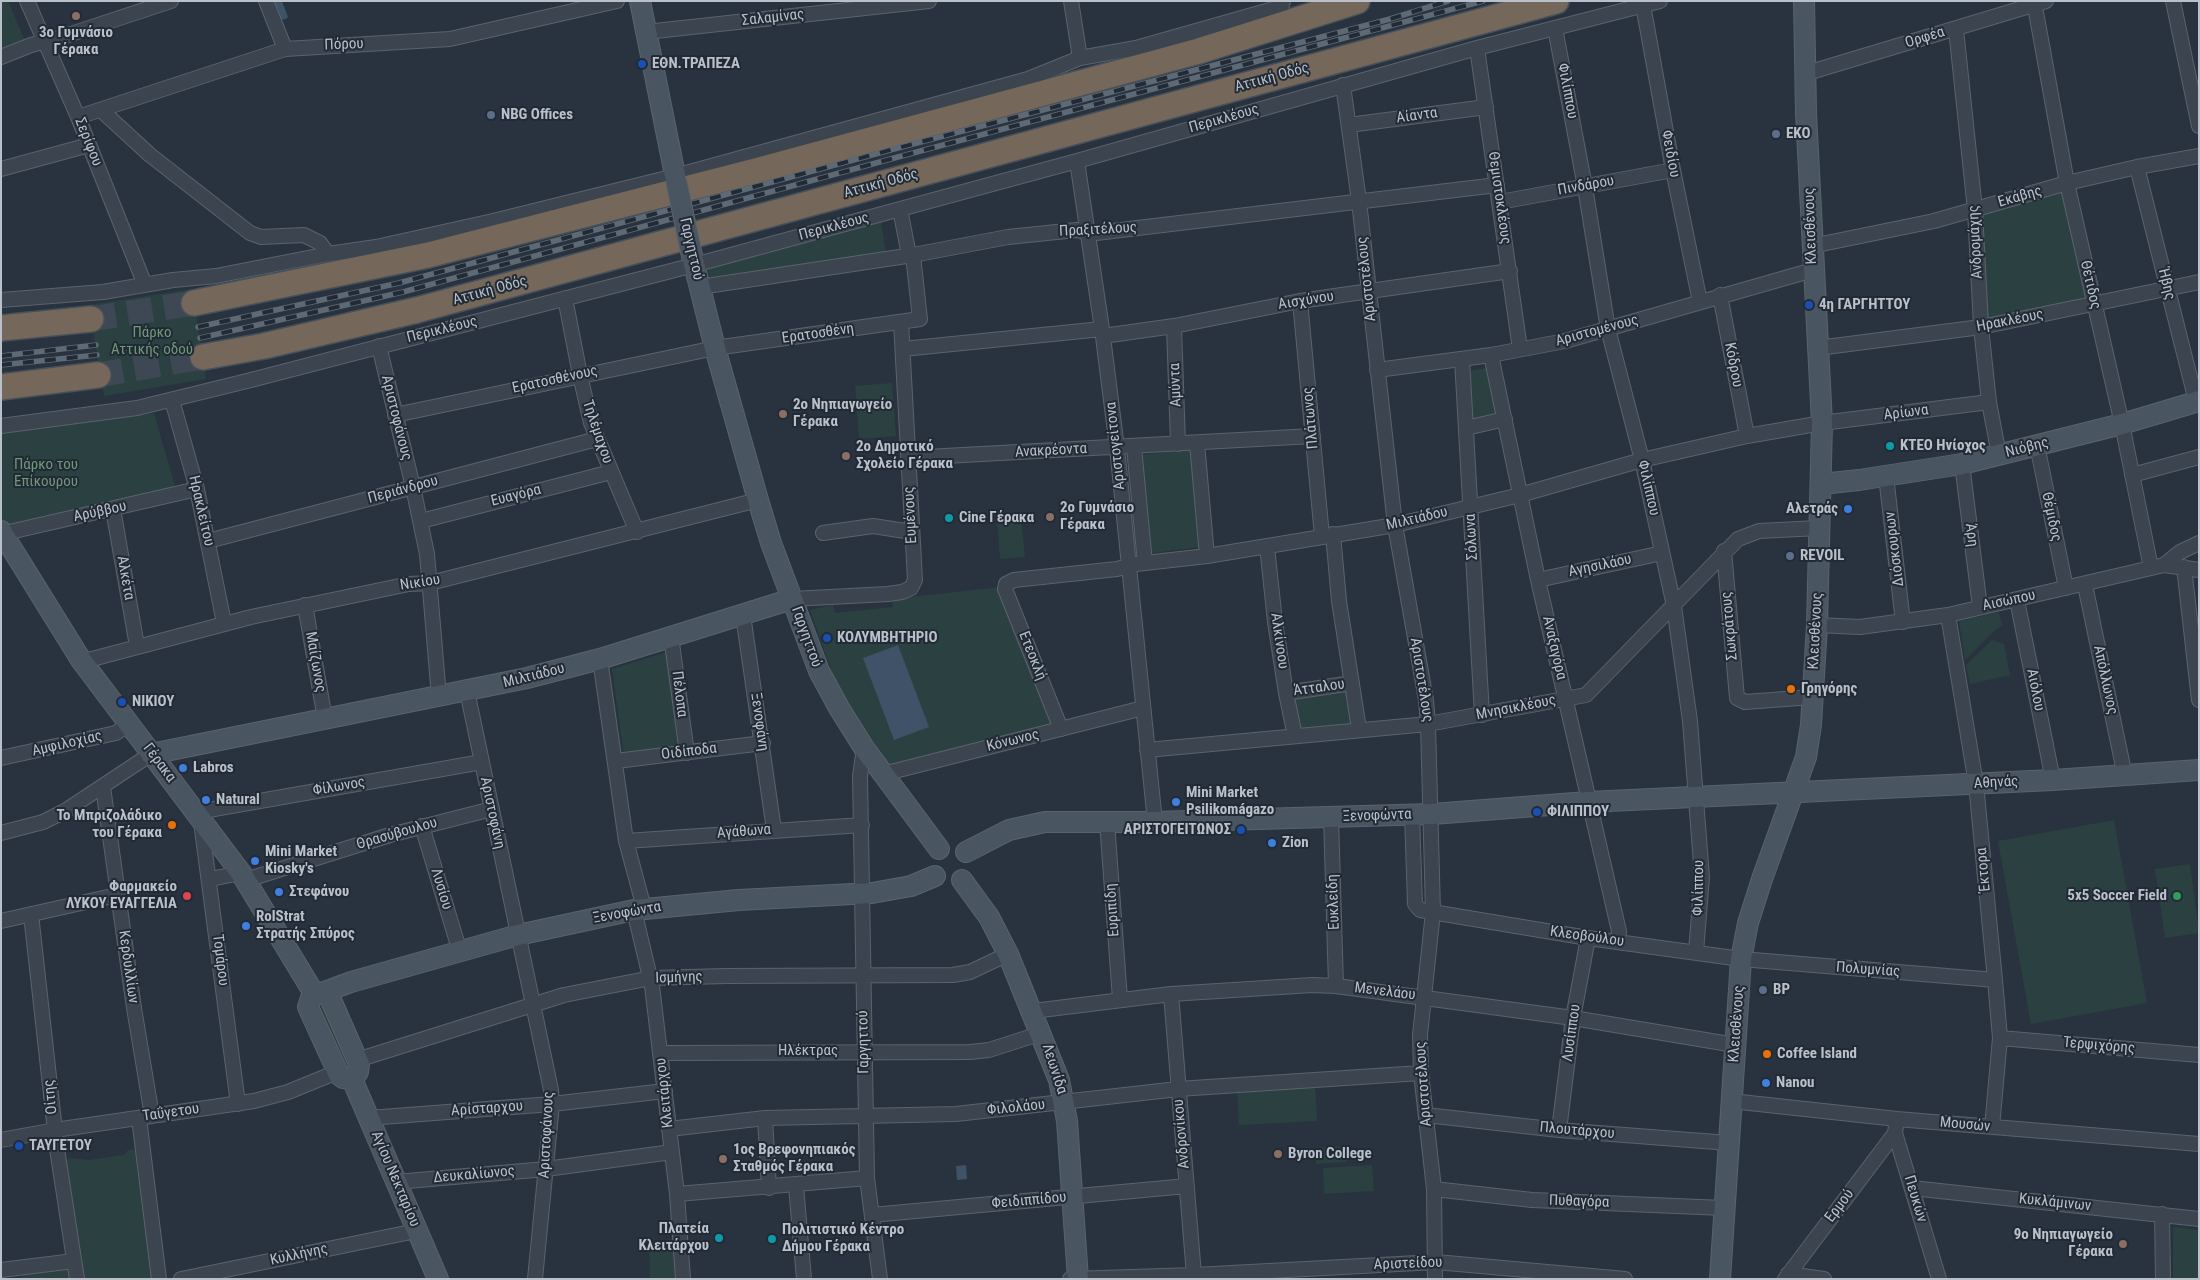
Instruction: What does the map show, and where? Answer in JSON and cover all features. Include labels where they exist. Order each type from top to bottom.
[{"type":"highway","points":[[194,303],[428,255],[668,193],[1199,50],[1357,1]]},
{"type":"highway","name":"Αττική Οδός","points":[[203,357],[264,346],[417,310],[1556,1]]},
{"type":"highway","points":[[1,328],[92,319]]},
{"type":"highway","points":[[1,387],[98,375]]},
{"type":"street","name":"Σερίφου","points":[[27,1],[78,117],[145,285]]},
{"type":"street","points":[[1,57],[171,1]]},
{"type":"street","points":[[266,1],[285,49]]},
{"type":"street","name":"Πόρου","points":[[78,117],[285,49],[450,39],[617,1]]},
{"type":"street","name":"Γαργηττού","points":[[640,1],[693,260],[715,348],[758,500],[771,543],[819,671],[864,748],[860,776],[867,1178],[880,1279]]},
{"type":"street","name":"Σαλαμίνας","points":[[646,32],[837,6],[929,1]]},
{"type":"street","points":[[1072,1],[1080,58]]},
{"type":"street","points":[[1,300],[103,292],[260,268],[328,254],[376,247],[474,226],[676,178],[1028,79],[1080,58],[1145,46],[1277,8],[1282,5],[1283,1]]},
{"type":"street","name":"Περικλέους","points":[[1,426],[112,412],[172,400],[565,298],[693,260],[900,209],[1477,48],[1660,1]]},
{"type":"street","name":"Κλεισθένους","points":[[1720,1279],[1741,959],[1748,923],[1794,792],[1808,742],[1817,625],[1822,423],[1804,74],[1804,1]]},
{"type":"street","points":[[2173,1],[2199,126]]},
{"type":"street","name":"Ορφέα","points":[[1804,74],[1956,29],[2038,2]]},
{"type":"street","name":"Θέτιδος","points":[[2038,2],[2067,183],[2132,475],[2157,566]]},
{"type":"street","name":"Φειδίου","points":[[1643,5],[1673,170],[1700,302]]},
{"type":"street","name":"Φιλίππου","points":[[1555,28],[1585,187],[1608,329],[1642,460],[1674,606],[1690,721],[1702,886],[1696,952]]},
{"type":"street","name":"Ανδρομάχης","points":[[1956,29],[1975,210],[1981,327],[1989,402],[1999,455]]},
{"type":"street","name":"Θεμιστοκλέους","points":[[1477,48],[1520,349]]},
{"type":"street","name":"Αριστοτέλους","points":[[1343,85],[1359,201],[1395,525],[1426,700],[1428,724],[1422,814],[1433,912],[1420,1035],[1421,1073],[1434,1189],[1435,1279]]},
{"type":"street","name":"Αίαντα","points":[[1348,125],[1486,107]]},
{"type":"street","points":[[101,110],[150,155],[250,233],[261,237],[304,235],[320,243],[328,254]]},
{"type":"street","points":[[1,168],[89,145]]},
{"type":"street","name":"Εκάβης","points":[[1812,246],[1934,221],[2067,183],[2137,167],[2199,156]]},
{"type":"street","name":"Αριστογείτονα","points":[[1077,161],[1117,448],[1127,567],[1154,822]]},
{"type":"street","name":"Ήβης","points":[[2137,167],[2197,401]]},
{"type":"street","name":"Πινδάρου","points":[[1500,202],[1673,170]]},
{"type":"street","name":"Πραξιτέλους","points":[[700,287],[911,255],[1008,236],[1076,230],[1087,232],[1195,222],[1497,185]]},
{"type":"street","points":[[900,209],[911,255]]},
{"type":"street","name":"Ερατοσθένη","points":[[715,348],[920,319],[911,255]]},
{"type":"street","name":"Αριστομένους","points":[[1377,370],[1491,355],[1565,341],[1720,295],[1813,270]]},
{"type":"street","name":"Αισχύνου","points":[[903,349],[1174,326],[1300,301],[1510,271]]},
{"type":"street","name":"Ηρακλέους","points":[[1818,348],[1981,327],[2199,282]]},
{"type":"street","name":"Κόδρου","points":[[1720,295],[1747,436]]},
{"type":"street","name":"Τηλέμαχου","points":[[565,298],[580,375],[597,439],[638,532]]},
{"type":"street","name":"Πλάτωνος","points":[[1300,301],[1313,436],[1327,535],[1359,729]]},
{"type":"street","name":"Ευμένους","points":[[901,322],[914,580],[911,588]]},
{"type":"street","name":"Αμύντα","points":[[1174,326],[1178,444]]},
{"type":"street","name":"Αριστοφάνους","points":[[379,346],[421,521],[430,583],[439,697]]},
{"type":"street","name":"Ερατοσθένους","points":[[395,415],[715,348]]},
{"type":"street","name":"Αναξαγόρα","points":[[1491,355],[1538,580],[1619,931],[1618,941]]},
{"type":"street","name":"Σόλωνα","points":[[1462,359],[1482,715]]},
{"type":"street","name":"Ηρακλείτου","points":[[172,400],[197,489],[224,622]]},
{"type":"street","name":"Νιόβης","points":[[1821,484],[1962,464],[2122,424],[2197,401]]},
{"type":"street","name":"Αρίωνα","points":[[1822,423],[1989,402]]},
{"type":"street","points":[[1466,428],[1504,420]]},
{"type":"street","name":"Μιλτιάδου","points":[[1006,584],[1014,580],[1207,556],[1395,525],[1520,495],[1642,460],[1747,436],[1822,423]]},
{"type":"street","name":"Ανακρέοντα","points":[[908,458],[1313,436]]},
{"type":"street","name":"Περιάνδρου","points":[[208,541],[597,439]]},
{"type":"street","points":[[1198,442],[1207,556]]},
{"type":"street","name":"Θέμιδος","points":[[2036,445],[2066,588]]},
{"type":"street","points":[[1134,447],[1145,563]]},
{"type":"street","points":[[2132,475],[2199,457]]},
{"type":"street","name":"Άρη","points":[[1962,464],[1980,607]]},
{"type":"street","name":"Ευαγόρα","points":[[421,521],[611,472]]},
{"type":"street","name":"Διόσκουρων","points":[[1886,476],[1903,622]]},
{"type":"street","name":"Αρύββου","points":[[2,533],[197,489]]},
{"type":"street","name":"Νικίου","points":[[81,660],[92,660],[224,622],[410,584],[430,583],[638,532],[758,500]]},
{"type":"street","name":"Αλκέτα","points":[[114,509],[137,646]]},
{"type":"street","points":[[823,534],[873,526],[912,532]]},
{"type":"street","name":"Μνησικλέους","points":[[1147,750],[1428,724],[1586,695],[1738,539],[1748,534],[1819,528]]},
{"type":"street","name":"Γέρακα","points":[[2,533],[81,660],[130,722],[151,754],[199,814],[321,993],[349,1070]]},
{"type":"street","points":[[2157,566],[2199,543]]},
{"type":"street","name":"Αλκίνοου","points":[[1267,546],[1275,622],[1295,736]]},
{"type":"street","name":"Σωκράτους","points":[[1724,552],[1736,695],[1745,702],[1812,697]]},
{"type":"street","name":"Αγησιλάου","points":[[1538,580],[1662,553]]},
{"type":"street","name":"Αισώπου","points":[[1817,625],[1860,627],[1948,615],[2157,566],[2199,570]]},
{"type":"street","points":[[2184,568],[2199,700]]},
{"type":"street","name":"Ετεοκλή","points":[[1006,584],[1004,589],[1061,729]]},
{"type":"street","name":"Απόλλωνος","points":[[2085,584],[2125,776]]},
{"type":"street","name":"Μιλτιάδου","points":[[151,754],[528,678],[600,659],[792,599],[888,594],[902,592],[911,588]]},
{"type":"street","name":"Αιόλου","points":[[2017,600],[2054,780]]},
{"type":"street","name":"Μαίζωνος","points":[[304,605],[325,719]]},
{"type":"street","name":"Ξενοφάνη","points":[[743,614],[774,830]]},
{"type":"street","name":"Έκτορα","points":[[1948,615],[1976,784],[2000,1038],[1992,1127]]},
{"type":"street","name":"Πέλοπα","points":[[672,636],[686,753]]},
{"type":"street","name":"Κλειτάρχου","points":[[600,659],[626,841],[651,978],[677,1194],[683,1279]]},
{"type":"street","name":"Άτταλου","points":[[1286,692],[1352,684]]},
{"type":"street","name":"Αριστοφάνη","points":[[467,691],[518,935]]},
{"type":"street","name":"Κόνωνος","points":[[883,774],[1143,708]]},
{"type":"street","name":"Αμφιλοχίας","points":[[1,758],[116,733],[130,722]]},
{"type":"street","name":"Οιδίποδα","points":[[616,762],[762,743]]},
{"type":"street","points":[[864,748],[939,849]]},
{"type":"street","points":[[1,833],[43,822],[65,811],[151,754]]},
{"type":"street","name":"Φίλωνος","points":[[199,814],[482,762]]},
{"type":"street","name":"Αθηνάς","points":[[1794,792],[2054,780],[2199,770]]},
{"type":"street","name":"Κερδυλλίων","points":[[103,787],[134,1008],[146,1117],[159,1279]]},
{"type":"street","name":"Ξενοφώντα","points":[[966,852],[1009,830],[1032,824],[1422,814],[1588,802],[1794,792]]},
{"type":"street","name":"Θρασύβουλου","points":[[210,878],[243,876],[422,826],[492,809]]},
{"type":"street","name":"Τομάρου","points":[[199,814],[210,878],[238,1104]]},
{"type":"street","points":[[1422,814],[1416,904],[1420,910],[1433,912]]},
{"type":"street","name":"Ευκλείδη","points":[[1331,817],[1336,986]]},
{"type":"street","name":"Ευριπίδη","points":[[1107,822],[1120,999]]},
{"type":"street","name":"Αγάθωνα","points":[[626,841],[862,825]]},
{"type":"street","name":"Λυσίου","points":[[422,826],[460,952]]},
{"type":"street","points":[[950,845],[966,852],[969,858],[969,870],[962,880],[951,884],[939,880],[935,876],[931,865],[932,858],[939,849],[950,845]]},
{"type":"street","name":"Ξενοφώντα","points":[[321,993],[518,935],[639,909],[738,900],[862,894],[888,891],[935,876]]},
{"type":"street","name":"Λεωνίδα","points":[[962,880],[989,917],[1008,954],[1042,1033],[1059,1080],[1065,1102],[1078,1278]]},
{"type":"street","points":[[1,921],[117,895]]},
{"type":"street","name":"Κλεοβούλου","points":[[1433,912],[1588,938],[1741,959]]},
{"type":"street","name":"Οίτης","points":[[31,914],[55,1130],[77,1279]]},
{"type":"street","name":"Αριστοφάνους","points":[[518,935],[551,1090],[552,1104],[535,1279]]},
{"type":"street","name":"Λυσίππου","points":[[1559,1130],[1574,1018],[1588,938]]},
{"type":"street","name":"Ισμήνης","points":[[349,1070],[579,992],[651,978],[953,975],[970,972],[1008,954]]},
{"type":"street","name":"Πολυμνίας","points":[[1741,959],[1995,980]]},
{"type":"street","name":"Μενελάου","points":[[1033,1011],[1171,994],[1312,985],[1336,986],[1574,1018],[1735,1045]]},
{"type":"street","name":"Ανδρονίκου","points":[[1171,994],[1194,1275]]},
{"type":"street","name":"Ηλέκτρας","points":[[660,1053],[989,1050],[1042,1033]]},
{"type":"street","name":"Τερψιχόρης","points":[[2000,1038],[2199,1055]]},
{"type":"street","name":"Ταΰγετου","points":[[1,1140],[55,1130],[238,1104],[288,1092],[349,1070]]},
{"type":"street","name":"Αγίου Νεκταρίου","points":[[349,1070],[438,1279]]},
{"type":"street","name":"Φιλολάου","points":[[669,1129],[765,1118],[867,1114],[956,1114],[1178,1089],[1421,1073]]},
{"type":"street","name":"Αρίσταρχου","points":[[368,1118],[552,1104],[665,1091]]},
{"type":"street","name":"Μουσών","points":[[1731,1101],[1992,1127],[2199,1144]]},
{"type":"street","name":"Πλουτάρχου","points":[[1426,1115],[1559,1130],[1729,1143]]},
{"type":"street","points":[[765,1118],[769,1188]]},
{"type":"street","name":"Πευκών","points":[[1897,1118],[1896,1133],[1940,1279]]},
{"type":"street","name":"Ερμού","points":[[1787,1277],[1896,1133]]},
{"type":"street","name":"Δευκαλίωνος","points":[[396,1182],[546,1169],[672,1152]]},
{"type":"street","points":[[677,1194],[796,1186],[867,1178]]},
{"type":"street","points":[[796,1186],[804,1279]]},
{"type":"street","name":"Φειδιππίδου","points":[[872,1215],[1187,1186]]},
{"type":"street","name":"Κυκλάμινων","points":[[1912,1188],[2199,1219]]},
{"type":"street","name":"Πυθαγόρα","points":[[1434,1189],[1532,1200],[1724,1208]]},
{"type":"street","points":[[2162,1214],[2163,1279]]},
{"type":"street","name":"Κυλλήνης","points":[[182,1279],[406,1233],[416,1228]]},
{"type":"street","points":[[1,1270],[74,1261]]},
{"type":"street","name":"Αριστείδου","points":[[1070,1279],[1245,1275],[1436,1262],[1625,1279]]},
{"type":"street","points":[[1787,1277],[1824,1279]]},
{"type":"green space","points":[[1,1],[8,1],[25,41],[1,50]]},
{"type":"green space","points":[[2067,183],[2094,305],[1981,327],[1975,210]]},
{"type":"green space","points":[[881,221],[886,254],[710,279],[708,270],[710,268]]},
{"type":"green space","name":"Πάρκο Αττικής οδού","points":[[192,289],[206,379],[104,396],[89,305]]},
{"type":"green space","points":[[1487,368],[1498,418],[1471,424],[1468,371]]},
{"type":"green space","points":[[892,383],[896,436],[859,439],[855,386]]},
{"type":"green space","name":"Πάρκο του Επίκουρου","points":[[154,413],[176,490],[8,528],[1,517],[1,434]]},
{"type":"green space","points":[[1192,450],[1200,547],[1152,553],[1142,455]]},
{"type":"green space","points":[[1021,516],[1025,557],[1000,559],[997,518]]},
{"type":"green space","points":[[1001,587],[1057,726],[889,771],[837,686],[810,610],[833,605],[835,613],[893,607],[892,599]]},
{"type":"green space","points":[[1999,612],[2002,626],[1994,631],[1965,660],[1959,621]]},
{"type":"green space","points":[[1992,640],[2004,644],[2010,675],[1970,684],[1966,665]]},
{"type":"green space","points":[[667,652],[680,748],[624,756],[612,669]]},
{"type":"green space","points":[[1348,689],[1352,724],[1299,729],[1293,696]]},
{"type":"green space","points":[[2114,820],[2147,1003],[2031,1024],[1998,841]]},
{"type":"green space","name":"5x5 Soccer Field","points":[[2190,864],[2199,933],[2165,938],[2155,869]]},
{"type":"green space","points":[[320,1003],[323,1004],[349,1064],[344,1064],[318,1005]]},
{"type":"green space","points":[[1315,1085],[1317,1121],[1239,1125],[1237,1089]]},
{"type":"green space","points":[[1346,1146],[1347,1162],[1316,1164],[1315,1148]]},
{"type":"green space","points":[[132,1149],[140,1153],[141,1161],[137,1167],[153,1279],[79,1279],[81,1265],[71,1194],[65,1182],[65,1161],[70,1158],[89,1160],[124,1155]]},
{"type":"green space","points":[[1372,1165],[1374,1191],[1324,1194],[1323,1168]]},
{"type":"green space","points":[[2173,1227],[2198,1230],[2199,1279],[2173,1279]]},
{"type":"green space","points":[[674,1239],[676,1279],[650,1279],[649,1242]]},
{"type":"green space","points":[[69,1267],[70,1279],[23,1279],[22,1273]]},
{"type":"water","points":[[282,1],[288,17],[286,19],[280,20],[273,3]]},
{"type":"water","points":[[898,645],[929,727],[894,740],[863,658]]},
{"type":"water","points":[[966,1165],[967,1179],[957,1180],[956,1166]]},
{"type":"tunnel","points":[[91,319],[194,303]]},
{"type":"tunnel","points":[[98,375],[203,357]]},
{"type":"railway","points":[[198,327],[399,283],[894,149],[1390,19],[1448,1]]},
{"type":"railway","points":[[200,338],[403,292],[898,157],[1483,1]]},
{"type":"railway","points":[[1,356],[96,345]]},
{"type":"railway","points":[[1,365],[97,355]]},
{"type":"place","name":"3ο Γυμνάσιο Γέρακα","points":[[76,16]]},
{"type":"place","name":"ΕΘΝ.ΤΡΑΠΕΖΑ","points":[[642,64]]},
{"type":"place","name":"NBG Offices","points":[[491,115]]},
{"type":"place","name":"ΕΚΟ","points":[[1776,134]]},
{"type":"place","name":"4η ΓΑΡΓΗΤΤΟΥ","points":[[1809,305]]},
{"type":"place","name":"2ο Νηπιαγωγείο Γέρακα","points":[[783,414]]},
{"type":"place","name":"ΚΤΕΟ Hνίοχος","points":[[1890,446]]},
{"type":"place","name":"2ο Δημοτικό Σχολείο Γέρακα","points":[[846,456]]},
{"type":"place","name":"Αλετράς","points":[[1848,509]]},
{"type":"place","name":"2ο Γυμνάσιο Γέρακα","points":[[1050,517]]},
{"type":"place","name":"Cine Γέρακα","points":[[949,518]]},
{"type":"place","name":"REVOIL","points":[[1790,556]]},
{"type":"place","name":"ΚΟΛΥΜΒΗΤΗΡΙΟ","points":[[827,638]]},
{"type":"place","name":"Γρηγόρης","points":[[1791,689]]},
{"type":"place","name":"ΝΙΚΙΟΥ","points":[[122,702]]},
{"type":"place","name":"Labros","points":[[183,768]]},
{"type":"place","name":"Natural","points":[[206,800]]},
{"type":"place","name":"Mini Market Psilikomágazo","points":[[1176,802]]},
{"type":"place","name":"ΦΙΛΙΠΠΟΥ","points":[[1537,812]]},
{"type":"place","name":"Το Μπριζολάδικο του Γέρακα","points":[[172,825]]},
{"type":"place","name":"ΑΡΙΣΤΟΓΕΙΤΩΝΟΣ","points":[[1241,830]]},
{"type":"place","name":"Zion","points":[[1272,843]]},
{"type":"place","name":"Mini Market Kiosky's","points":[[255,861]]},
{"type":"place","name":"Στεφάνου","points":[[279,892]]},
{"type":"place","name":"Φαρμακείο ΛΥΚΟΥ ΕΥΑΓΓΕΛΙΑ","points":[[187,896]]},
{"type":"place","name":"5x5 Soccer Field","points":[[2177,896]]},
{"type":"place","name":"RolStrat Στρατής Σπύρος","points":[[246,926]]},
{"type":"place","name":"BP","points":[[1763,990]]},
{"type":"place","name":"Coffee Island","points":[[1767,1054]]},
{"type":"place","name":"Nanou","points":[[1766,1083]]},
{"type":"place","name":"ΤΑΥΓΕΤΟΥ","points":[[19,1146]]},
{"type":"place","name":"Byron College","points":[[1278,1154]]},
{"type":"place","name":"1ος Βρεφονηπιακός Σταθμός Γέρακα","points":[[723,1159]]},
{"type":"place","name":"Πλατεία Κλειτάρχου","points":[[719,1238]]},
{"type":"place","name":"Πολιτιστικό Κέντρο Δήμου Γέρακα","points":[[772,1239]]},
{"type":"place","name":"9ο Νηπιαγωγείο Γέρακα","points":[[2123,1244]]}]
